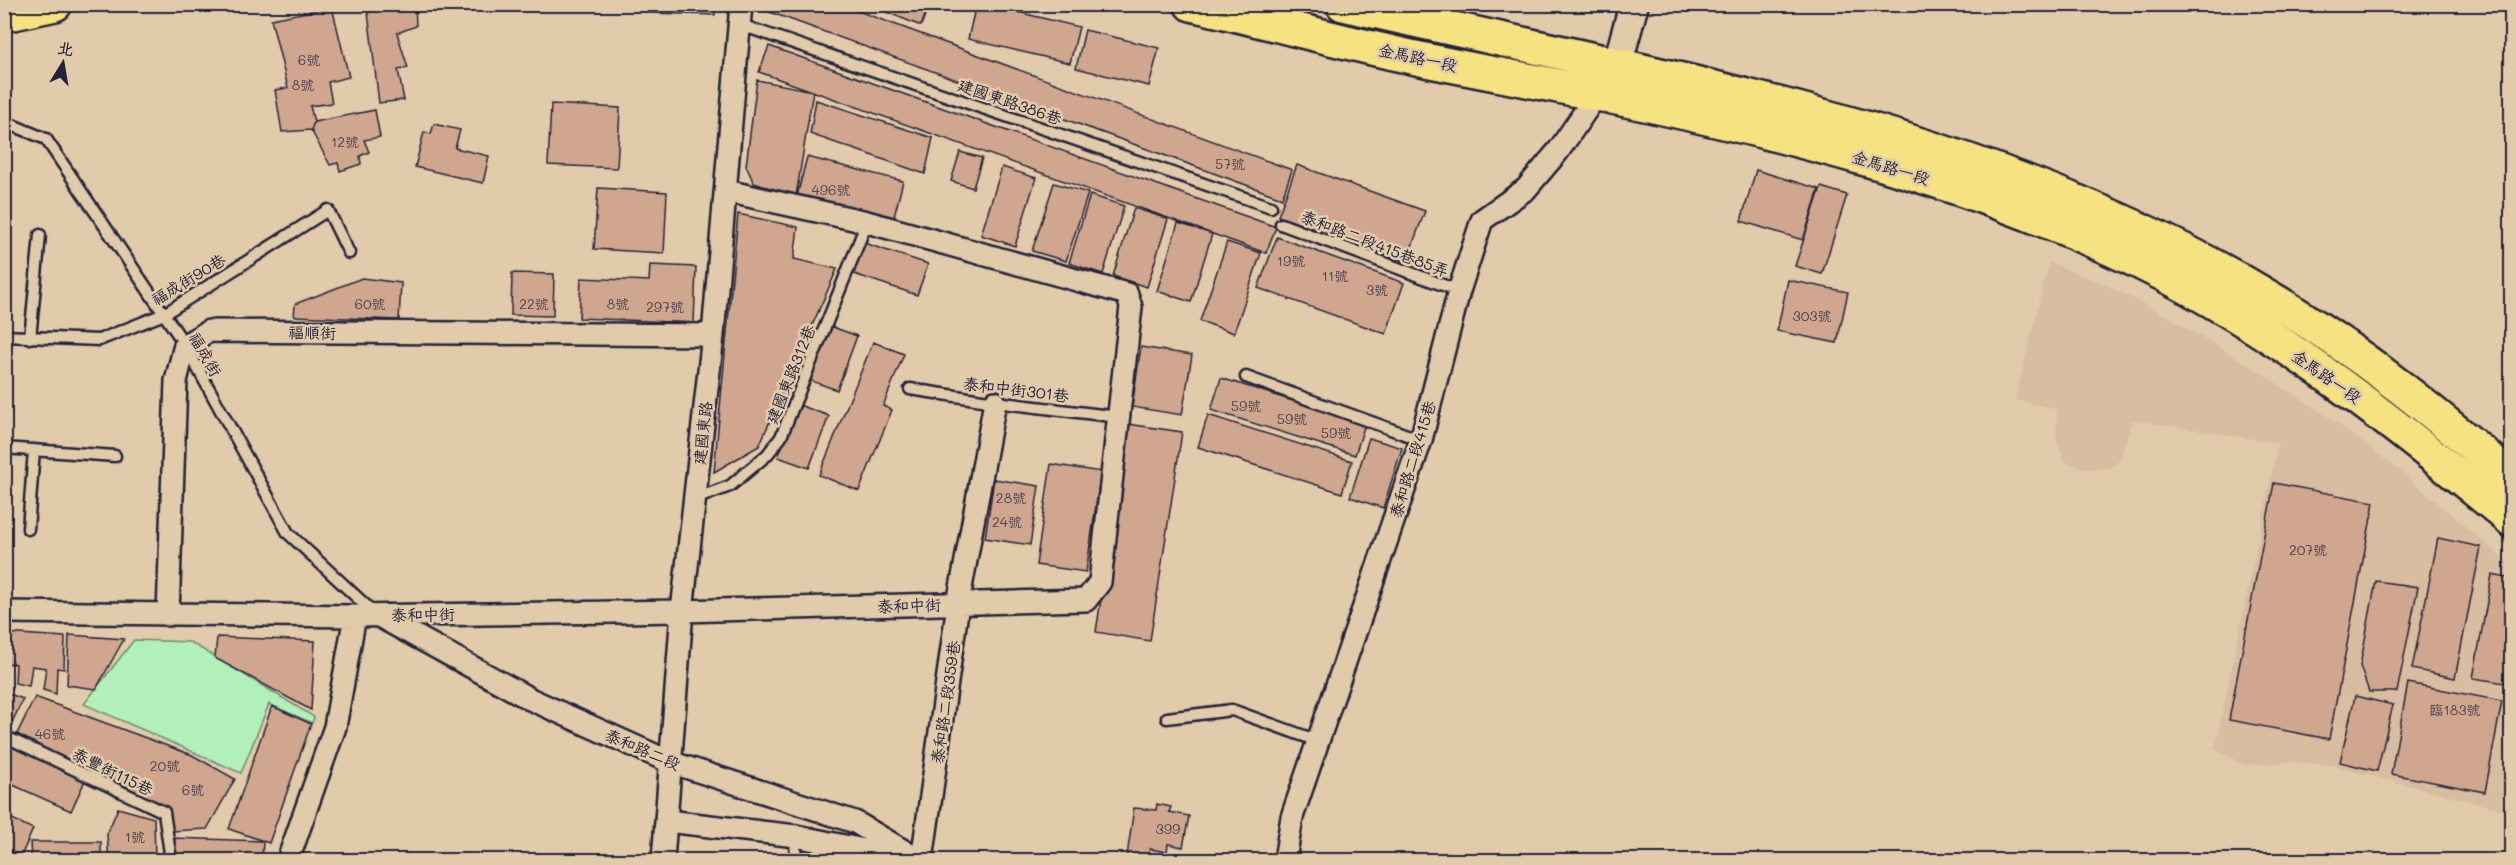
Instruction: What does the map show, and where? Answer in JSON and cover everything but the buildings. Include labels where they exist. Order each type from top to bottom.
[{"type":"main road","points":[[4,15],[55,4]]},
{"type":"main road","name":"金馬路一段","points":[[1191,4],[1401,55],[1597,93],[1709,118],[1893,166],[2045,220],[2121,253],[2209,299],[2280,344],[2356,396],[2511,520]]},
{"type":"main road","name":"金馬路一段","points":[[1343,4],[1798,108],[1897,136],[2043,186],[2117,218],[2243,282],[2335,338],[2396,382],[2511,478]]},
{"type":"street","points":[[1597,93],[1617,66],[1634,4]]},
{"type":"street","name":"建國東路","points":[[663,861],[682,612],[713,335],[739,14]]},
{"type":"street","name":"泰和路二段415巷","points":[[1285,861],[1292,817],[1421,440],[1459,291],[1482,220],[1526,189],[1559,150],[1597,93]]},
{"type":"street","name":"泰和中街","points":[[4,612],[355,616],[682,612],[1086,600],[1100,582],[1131,307],[1127,294],[867,222],[726,191]]},
{"type":"street","name":"福順街","points":[[185,345],[209,331],[713,335]]},
{"type":"street","points":[[168,615],[176,381],[185,345]]},
{"type":"street","name":"泰和路二段359巷","points":[[921,861],[958,604],[995,402]]},
{"type":"street","name":"泰和路二段","points":[[376,615],[530,699],[670,762],[855,822],[921,861]]},
{"type":"street","points":[[288,861],[335,727],[355,616]]},
{"type":"street","points":[[667,821],[796,836],[913,861]]},
{"type":"lane","name":"建國東路386巷","points":[[739,14],[1271,207]]},
{"type":"lane","name":"福成街","points":[[4,115],[10,124],[46,139],[185,345],[288,533],[376,615]]},
{"type":"lane","name":"福成街90巷","points":[[4,336],[99,340],[164,314],[328,210],[349,253]]},
{"type":"lane","name":"建國東路312巷","points":[[695,499],[729,486],[767,455],[781,437],[867,222]]},
{"type":"lane","name":"泰和路二段415巷85弄","points":[[1281,224],[1459,291]]},
{"type":"lane","points":[[30,338],[40,235]]},
{"type":"lane","points":[[1246,377],[1421,440]]},
{"type":"lane","name":"泰和中街301巷","points":[[910,389],[1119,417]]},
{"type":"lane","points":[[4,448],[115,456]]},
{"type":"lane","points":[[28,529],[33,450]]},
{"type":"lane","points":[[1167,718],[1232,710],[1318,741]]},
{"type":"lane","name":"泰豐街115巷","points":[[4,736],[165,812],[171,861]]},
{"type":"lane","points":[[795,861],[796,836]]},
{"type":"shaded area","points":[[2049,262],[2108,286],[2167,316],[2244,362],[2327,416],[2394,466],[2511,565],[2511,812],[2331,765],[2289,762],[2244,765],[2215,749],[2278,443],[2133,420],[2119,461],[2109,468],[2086,469],[2064,461],[2056,438],[2057,409],[2015,400]]},
{"type":"green space","points":[[134,640],[190,642],[314,717],[312,723],[269,704],[241,773],[84,704]]}]
